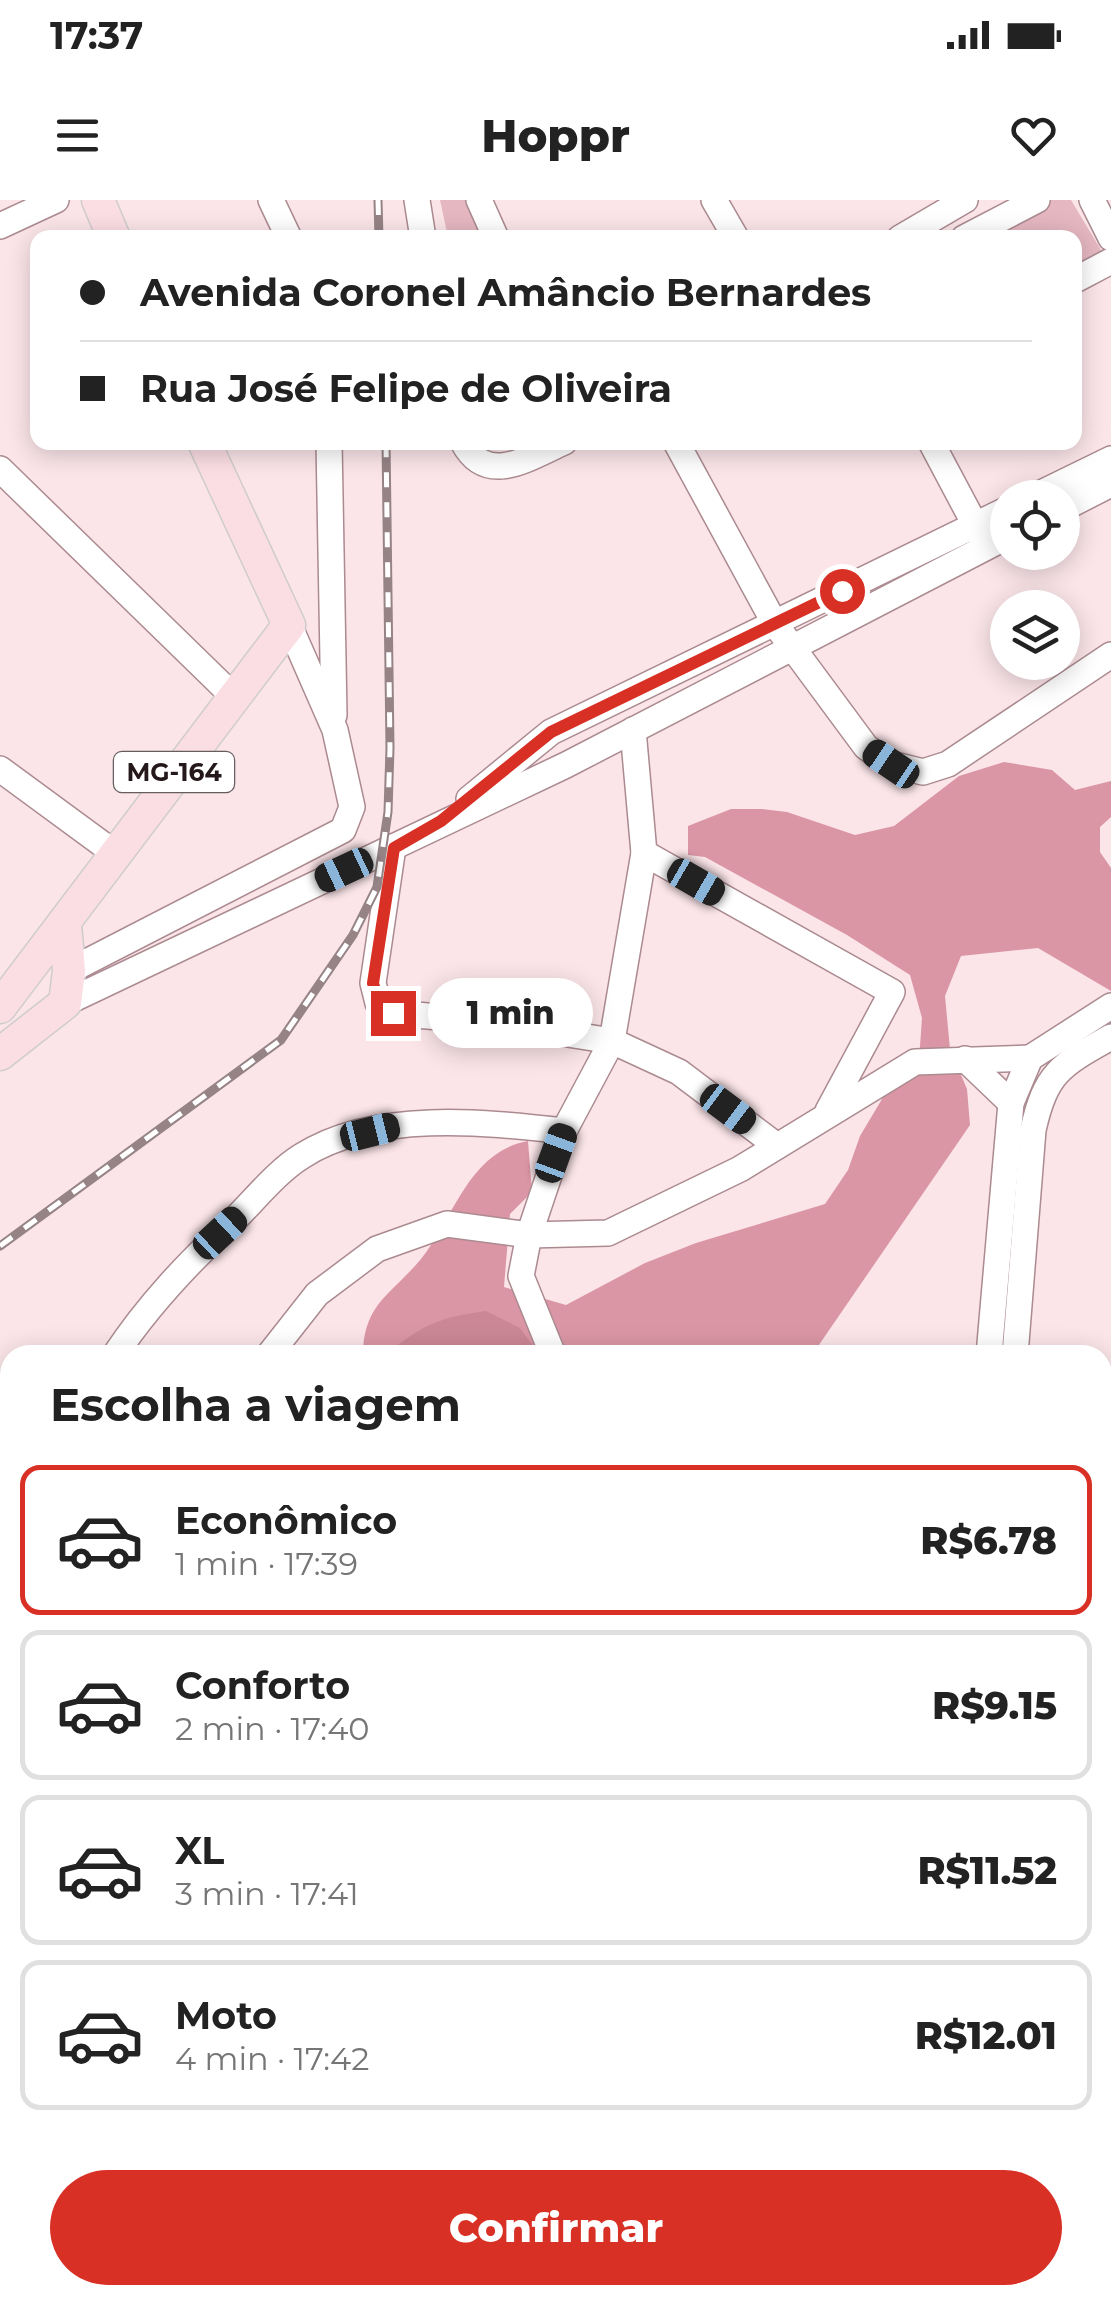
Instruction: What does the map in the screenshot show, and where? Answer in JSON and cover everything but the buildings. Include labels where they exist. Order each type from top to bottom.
[{"type":"main road","points":[[98,200],[111,230]]},
{"type":"main road","points":[[208,450],[289,625]]},
{"type":"main road","name":"MG-164","points":[[7,996],[66,924],[112,852],[289,625]]},
{"type":"main road","points":[[0,1054],[38,1024],[67,987],[66,924]]},
{"type":"main road","points":[[7,996],[38,1024]]},
{"type":"street","points":[[0,226],[56,200]]},
{"type":"street","points":[[271,200],[285,230]]},
{"type":"street","points":[[417,200],[422,230]]},
{"type":"street","points":[[479,200],[492,230]]},
{"type":"street","points":[[714,200],[731,230]]},
{"type":"street","points":[[979,230],[1037,200]]},
{"type":"street","points":[[1092,200],[1111,238]]},
{"type":"street","points":[[914,230],[963,201]]},
{"type":"street","points":[[1082,276],[1111,261]]},
{"type":"street","points":[[330,450],[335,730]]},
{"type":"street","points":[[468,450],[472,460],[490,469],[513,465],[546,450]]},
{"type":"street","points":[[680,450],[775,624],[866,747],[891,764],[923,772],[948,764],[1111,654]]},
{"type":"street","points":[[936,450],[990,536]]},
{"type":"street","points":[[1068,480],[1111,459]]},
{"type":"street","points":[[0,469],[233,696]]},
{"type":"street","points":[[1080,500],[1111,484]]},
{"type":"street","points":[[67,987],[394,848],[441,821],[633,730],[990,536]]},
{"type":"street","points":[[441,821],[551,732],[775,624],[990,536]]},
{"type":"street","points":[[67,987],[343,830],[352,807],[335,730],[289,625]]},
{"type":"street","points":[[549,1345],[521,1276],[528,1235],[564,1131],[612,1041],[644,852],[633,730]]},
{"type":"street","points":[[0,770],[112,852]]},
{"type":"street","points":[[394,848],[373,983],[378,1003],[393,1013],[484,1020],[612,1041],[679,1072],[777,1146]]},
{"type":"street","points":[[644,852],[892,992],[826,1115]]},
{"type":"street","points":[[277,1345],[317,1294],[377,1250],[447,1224],[528,1235],[608,1233],[740,1169],[915,1062],[1030,1058],[1111,1006]]},
{"type":"street","points":[[1016,1345],[1033,1130],[1040,1096],[1058,1066],[1111,1037]]},
{"type":"street","points":[[990,1345],[1011,1104],[1030,1058]]},
{"type":"street","points":[[964,1059],[1011,1104]]},
{"type":"street","points":[[122,1345],[144,1312],[193,1258],[302,1156],[344,1138],[397,1126],[491,1123],[564,1131]]},
{"type":"shaded area","points":[[440,200],[481,200],[496,230],[446,230]]},
{"type":"shaded area","points":[[1027,200],[1071,200],[1104,255],[1082,266],[1082,230],[979,230]]},
{"type":"shaded area","points":[[1004,762],[1052,770],[1075,790],[1111,781],[1111,817],[1100,827],[1100,852],[1111,868],[1111,991],[1038,948],[961,956],[945,996],[950,1049],[967,1089],[970,1125],[819,1345],[364,1345],[374,1311],[433,1243],[476,1172],[491,1158],[528,1141],[532,1192],[510,1214],[504,1287],[566,1305],[645,1263],[696,1243],[825,1204],[848,1170],[860,1136],[885,1094],[919,1060],[922,1018],[910,975],[847,935],[705,857],[688,855],[688,826],[731,809],[761,809],[787,812],[855,835],[894,826],[959,776]]},
{"type":"shaded area","points":[[486,1311],[520,1328],[533,1345],[399,1345],[432,1324]]},
{"type":"railway","points":[[378,200],[379,230]]},
{"type":"railway","points":[[0,1246],[281,1040],[353,935],[377,887],[388,812],[390,748],[386,450]]},
{"type":"route","points":[[393,1013],[378,1003],[373,983],[394,848],[441,821],[551,732],[842,591]]}]
